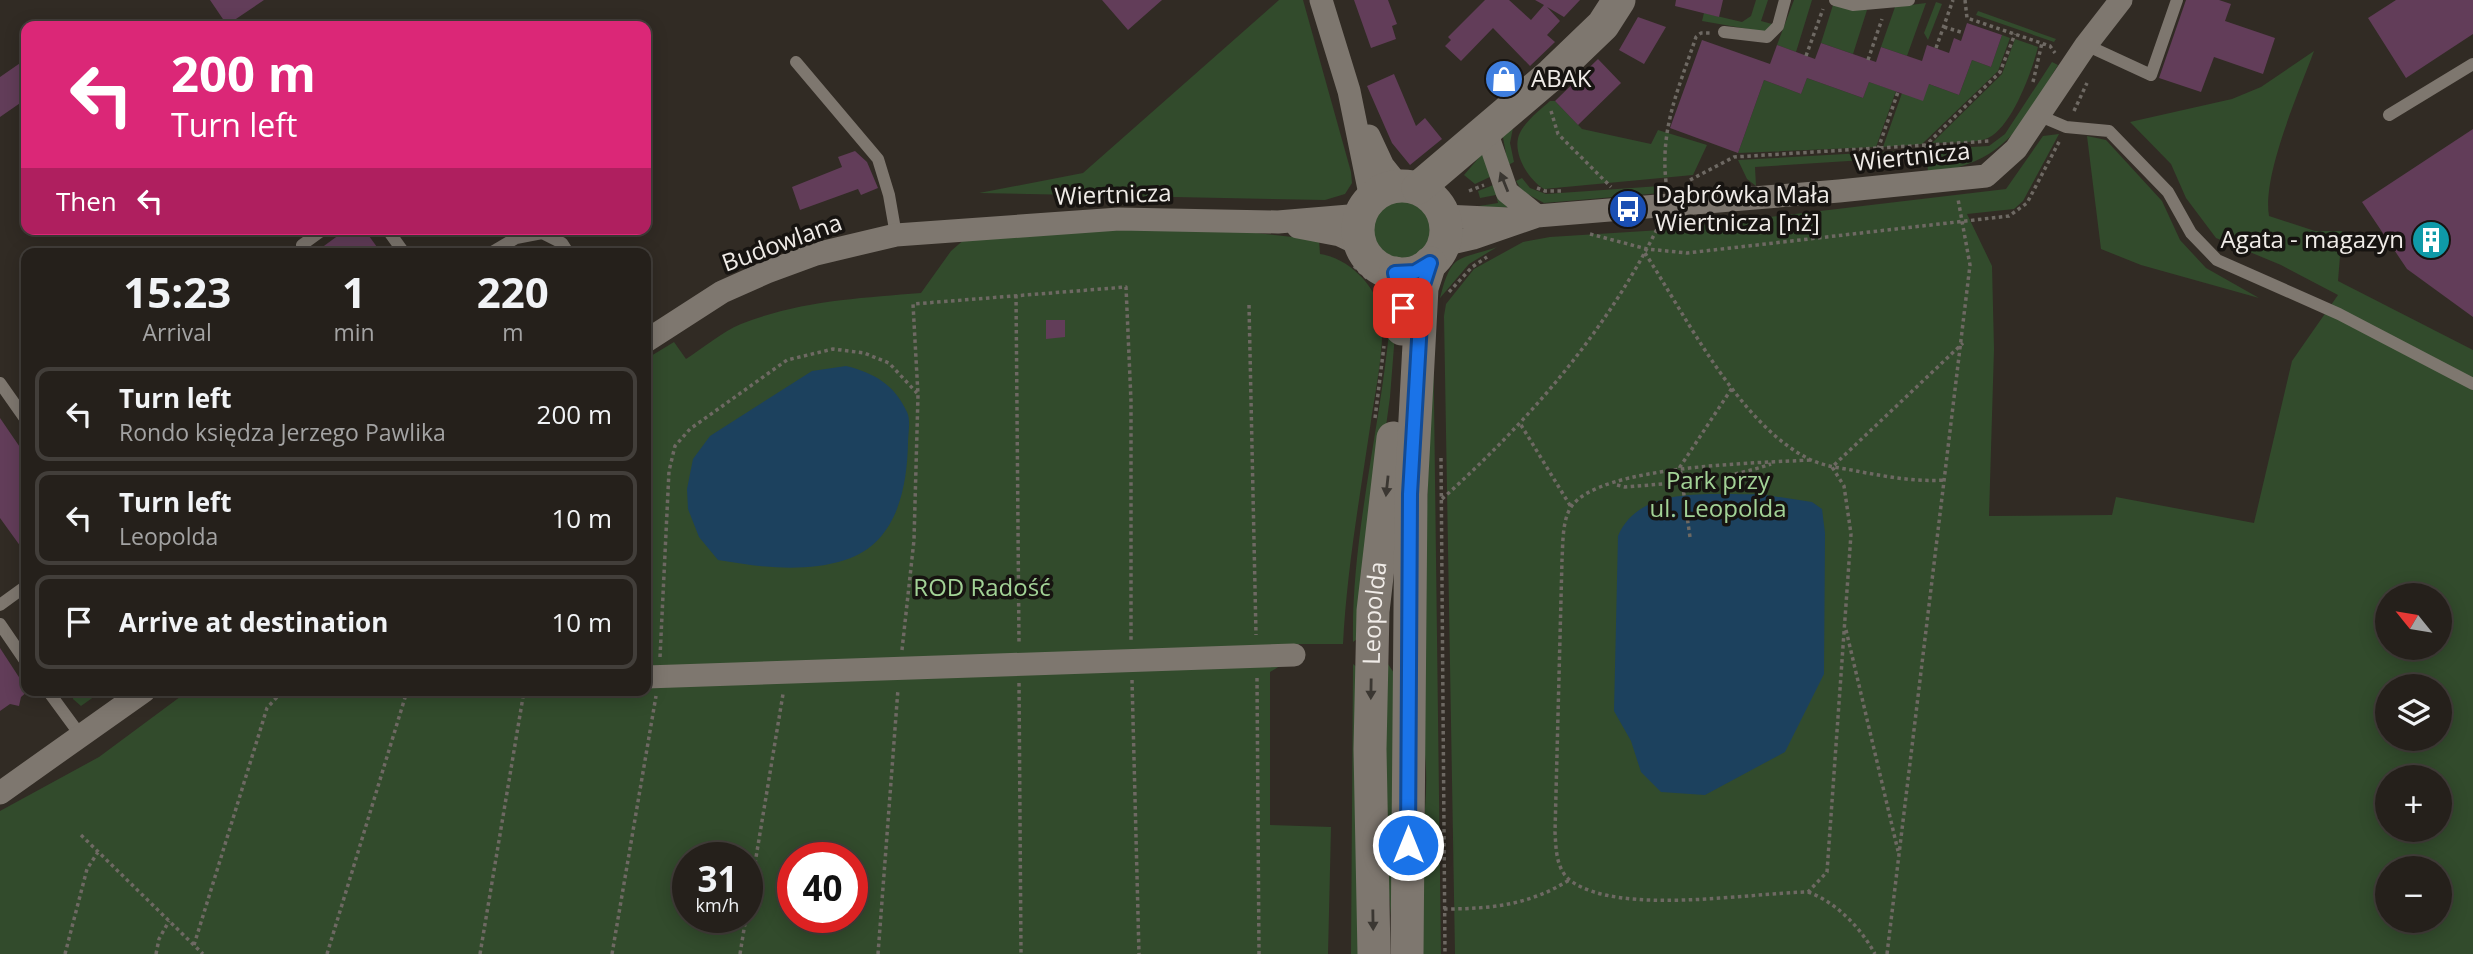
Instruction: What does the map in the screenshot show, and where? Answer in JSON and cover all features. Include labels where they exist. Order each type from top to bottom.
[{"type":"street","points":[[1321,0],[1349,91],[1383,166],[1401,222],[1415,272],[1385,280],[1381,268],[1369,258],[1401,222],[1495,127],[1603,25],[1619,0]]},
{"type":"street","name":"Wiertnicza","points":[[949,229],[1119,219],[1401,222],[1473,239],[1530,217],[1986,176],[2016,149],[2086,45],[2121,0]]},
{"type":"street","points":[[1495,127],[1507,192],[1530,217]]},
{"type":"street","name":"Leopolda","points":[[1401,222],[1423,282],[1410,494],[1407,954]]},
{"type":"street","name":"Budowlana","points":[[651,338],[722,292],[816,254],[895,235],[949,229]]},
{"type":"street","name":"Leopolda","points":[[1374,954],[1373,611],[1402,330],[1402,300],[1385,280]]},
{"type":"street","points":[[1372,652],[1409,652]]},
{"type":"street","points":[[653,677],[900,666],[1294,655]]},
{"type":"street","points":[[0,793],[137,696]]},
{"type":"lane","points":[[1724,32],[1767,37],[1777,26],[1785,0]]},
{"type":"lane","points":[[1836,0],[1853,5],[1909,0]]},
{"type":"lane","points":[[2086,45],[2151,75],[2177,0]]},
{"type":"lane","points":[[796,62],[878,159],[889,195],[895,235]]},
{"type":"lane","points":[[2389,116],[2473,64]]},
{"type":"lane","points":[[2040,116],[2066,127],[2109,131],[2168,192],[2191,233],[2217,260],[2339,314],[2473,384]]},
{"type":"lane","points":[[302,245],[316,235]]},
{"type":"lane","points":[[499,248],[516,238],[532,235]]},
{"type":"lane","points":[[546,235],[562,243],[565,248]]},
{"type":"lane","points":[[0,383],[21,413]]},
{"type":"lane","points":[[0,605],[21,590]]},
{"type":"lane","points":[[0,624],[21,655]]},
{"type":"lane","points":[[52,696],[81,736]]},
{"type":"path","points":[[1806,56],[1826,0]]},
{"type":"path","points":[[1936,48],[1953,0]]},
{"type":"path","points":[[1965,0],[1966,18],[2042,43],[2055,51],[2048,61]]},
{"type":"path","points":[[1868,60],[1887,3]]},
{"type":"path","points":[[1944,27],[1964,33]]},
{"type":"path","points":[[1724,32],[1701,33],[1696,37],[1667,123],[1663,144],[1665,183],[1691,180],[1734,157],[1988,143],[1995,137]]},
{"type":"path","points":[[1924,147],[2000,72],[2015,34]]},
{"type":"path","points":[[2034,82],[2042,43]]},
{"type":"path","points":[[2027,92],[2041,71]]},
{"type":"path","points":[[1581,231],[1646,251],[1687,253],[2009,216],[2023,209],[2087,86]]},
{"type":"path","points":[[1878,150],[1898,92]]},
{"type":"path","points":[[1550,106],[1558,134],[1611,187]]},
{"type":"path","points":[[1887,954],[1963,343],[1970,265],[1961,222],[1957,179]]},
{"type":"path","points":[[1530,184],[1545,191],[1576,190]]},
{"type":"path","points":[[1599,188],[1625,186]]},
{"type":"path","points":[[1442,499],[1521,424],[1579,354],[1646,251],[1662,219]]},
{"type":"path","points":[[1385,280],[1401,222]]},
{"type":"path","points":[[1646,251],[1732,388],[1759,422],[1810,460],[1832,467],[1898,480],[1945,480]]},
{"type":"path","points":[[1446,296],[1472,267],[1489,255]]},
{"type":"path","points":[[878,954],[900,666],[914,540],[918,395],[913,304],[1126,287],[1131,401],[1131,660],[1139,954]]},
{"type":"path","points":[[1016,294],[1021,954]]},
{"type":"path","points":[[1249,305],[1257,656],[1259,954]]},
{"type":"path","points":[[1832,467],[1963,343]]},
{"type":"path","points":[[653,677],[669,471],[676,446],[690,429],[787,360],[833,349],[864,353],[889,363],[918,395]]},
{"type":"path","points":[[1690,537],[1680,467],[1732,388]]},
{"type":"path","points":[[1521,424],[1571,507]]},
{"type":"path","points":[[1441,458],[1445,954]]},
{"type":"path","points":[[1810,460],[1680,467],[1593,491],[1571,507],[1565,526],[1562,560],[1555,832],[1557,861],[1569,880],[1600,895],[1644,900],[1808,892],[1823,897],[1841,913],[1859,930],[1875,954]]},
{"type":"path","points":[[1614,484],[1625,487],[1684,482],[1748,472],[1776,462]]},
{"type":"path","points":[[1808,892],[1827,872],[1845,626],[1849,508],[1844,486],[1832,467]]},
{"type":"path","points":[[1845,626],[1899,856]]},
{"type":"path","points":[[759,842],[787,671]]},
{"type":"path","points":[[194,945],[267,708],[278,696]]},
{"type":"path","points":[[327,954],[405,696]]},
{"type":"path","points":[[480,954],[523,696]]},
{"type":"path","points":[[612,954],[650,696]]},
{"type":"path","points":[[81,835],[203,954]]},
{"type":"path","points":[[65,954],[87,869],[99,852]]},
{"type":"path","points":[[1444,909],[1502,906],[1539,896],[1569,880]]},
{"type":"path","points":[[156,954],[159,939],[169,921]]},
{"type":"path","points":[[740,954],[744,933]]},
{"type":"green space","points":[[1279,0],[1303,0],[1351,172],[1352,183],[1345,194],[1325,200],[979,193],[1083,173]]},
{"type":"green space","points":[[1756,0],[1768,0],[1761,21],[1772,24],[1765,32],[1702,21],[1704,13],[1742,22],[1751,16]]},
{"type":"green space","points":[[1794,0],[1812,0],[1796,52],[1777,45]]},
{"type":"green space","points":[[1936,2],[1942,4],[1928,40],[1924,33]]},
{"type":"green space","points":[[1926,3],[1907,56],[1881,47],[1895,7]]},
{"type":"green space","points":[[1833,5],[1867,10],[1853,54],[1821,43]]},
{"type":"green space","points":[[1978,11],[2056,39],[2054,42],[1976,15]]},
{"type":"green space","points":[[2002,35],[2010,38],[1998,71],[1922,144],[1883,147],[1902,93],[1929,84],[1959,95],[1972,60],[1991,67]]},
{"type":"green space","points":[[2015,39],[2038,47],[2026,83],[2005,123],[1997,132],[1982,140],[1932,143],[2002,74]]},
{"type":"green space","name":"Park przy ul. Leopolda","points":[[2314,51],[2276,157],[2268,199],[2269,216],[2315,231],[2342,231],[2338,281],[2473,350],[2473,954],[1455,954],[1444,316],[1446,304],[1474,269],[1523,242],[1550,237],[1661,230],[2006,189],[2043,136],[2059,134],[2023,201],[2014,209],[1967,214],[1992,266],[1994,349],[1989,516],[2112,515],[2116,497],[2254,523],[2292,361],[2338,295],[2281,265],[2216,238],[2186,198],[2171,164],[2130,122],[2232,99],[2261,87]]},
{"type":"green space","points":[[2052,62],[2058,65],[2021,124],[1994,150],[1955,168],[1928,174],[1927,156],[1755,167],[1756,186],[1747,179],[1738,160],[1989,146],[2005,134]]},
{"type":"green space","points":[[1807,78],[1863,98],[1869,82],[1896,91],[1876,147],[1738,153],[1764,80],[1801,94]]},
{"type":"green space","points":[[1550,101],[1555,101],[1582,129],[1651,144],[1658,130],[1707,145],[1693,175],[1544,189],[1523,166],[1517,142],[1525,125]]},
{"type":"green space","points":[[1513,128],[1510,143],[1514,162],[1508,165],[1502,132]]},
{"type":"green space","points":[[2087,136],[2106,140],[2162,201],[2180,240],[2206,268],[2259,298],[2141,265],[2101,249]]},
{"type":"green space","points":[[1482,154],[1492,176],[1475,184],[1464,175]]},
{"type":"green space","points":[[1522,178],[1530,188],[1546,194],[1660,186],[1661,193],[1544,203],[1522,191],[1516,181]]},
{"type":"green space","points":[[1496,184],[1508,207],[1480,211],[1479,206],[1498,203],[1496,195],[1480,198],[1478,191]]},
{"type":"green space","points":[[1396,201],[1408,201],[1424,209],[1430,219],[1430,243],[1424,253],[1408,261],[1396,261],[1380,253],[1372,237],[1372,225],[1380,209]]},
{"type":"green space","name":"ROD Radość","points":[[1212,228],[1319,240],[1320,254],[1350,267],[1367,283],[1373,293],[1381,314],[1381,352],[1358,504],[1343,644],[1281,644],[1280,666],[1270,672],[1270,825],[1331,827],[1328,954],[0,954],[0,811],[99,757],[181,696],[651,696],[651,356],[674,342],[686,359],[734,327],[785,310],[830,302],[921,293],[951,251],[966,238],[1044,232]]},
{"type":"green space","points":[[1497,247],[1469,264],[1440,298],[1448,272],[1458,260]]},
{"type":"green space","points":[[1433,320],[1441,954],[1417,954],[1419,877],[1426,801],[1426,764],[1420,725]]},
{"type":"green space","points":[[1390,321],[1396,321],[1390,397],[1357,639],[1353,642],[1361,522]]},
{"type":"green space","points":[[1386,661],[1398,679],[1391,916],[1381,812]]},
{"type":"green space","points":[[1353,664],[1359,669],[1360,954],[1351,954]]},
{"type":"green space","points":[[73,696],[95,696],[81,706],[73,699]]},
{"type":"water","points":[[846,366],[866,372],[882,381],[896,394],[908,415],[905,479],[895,513],[887,528],[876,542],[862,552],[829,564],[782,568],[718,560],[699,537],[688,509],[687,489],[693,459],[710,436],[812,371]]},
{"type":"water","points":[[1700,494],[1759,494],[1812,502],[1822,509],[1825,533],[1824,674],[1785,752],[1705,795],[1661,792],[1641,772],[1631,741],[1614,711],[1618,536],[1628,519],[1660,500]]},
{"type":"building","points":[[210,0],[264,0],[233,21],[224,21]]},
{"type":"building","points":[[1102,0],[1162,0],[1128,30]]},
{"type":"building","points":[[1354,0],[1388,0],[1397,24],[1392,26],[1396,39],[1371,48]]},
{"type":"building","points":[[1485,0],[1509,0],[1531,20],[1544,5],[1535,0],[1580,0],[1564,17],[1547,7],[1560,21],[1547,35],[1555,42],[1530,66],[1493,28],[1461,61],[1445,46],[1451,40],[1448,37]]},
{"type":"building","points":[[1676,0],[1723,0],[1719,17],[1675,6]]},
{"type":"building","points":[[2186,0],[2219,0],[2231,4],[2225,21],[2275,38],[2263,74],[2214,57],[2201,92],[2159,78]]},
{"type":"building","points":[[2396,0],[2473,0],[2473,34],[2406,78],[2368,18]]},
{"type":"building","points":[[1638,17],[1666,27],[1644,64],[1619,50]]},
{"type":"building","points":[[1967,23],[2002,35],[1991,67],[1972,60],[1959,95],[1929,84],[1923,101],[1869,82],[1863,98],[1807,78],[1801,94],[1764,80],[1738,153],[1670,128],[1702,40],[1770,64],[1777,45],[1815,59],[1821,43],[1876,62],[1881,47],[1922,61],[1927,45],[1949,53],[1954,38],[1961,41]]},
{"type":"building","points":[[1598,59],[1621,83],[1578,125],[1555,101]]},
{"type":"building","points":[[21,62],[21,102],[0,117],[0,77]]},
{"type":"building","points":[[1394,74],[1416,126],[1425,118],[1442,139],[1410,165],[1392,143],[1367,86]]},
{"type":"building","name":"Agata - magazyn","points":[[2473,129],[2473,317],[2407,269],[2362,202]]},
{"type":"building","points":[[855,151],[867,162],[878,188],[861,195],[858,189],[800,210],[792,187],[842,167],[838,157]]},
{"type":"building","points":[[339,235],[368,235],[378,248],[321,248]]},
{"type":"building","points":[[1046,320],[1065,320],[1065,337],[1046,339]]},
{"type":"building","points":[[0,418],[21,449],[21,547],[0,518]]},
{"type":"building","points":[[0,648],[21,680],[22,696],[19,706],[10,704],[0,711]]},
{"type":"place","name":"ABAK","points":[[1504,79]]},
{"type":"place","name":"Dąbrówka Mała Wiertnicza [nż]","points":[[1628,209]]},
{"type":"place","name":"Agata - magazyn","points":[[2431,240]]},
{"type":"route","points":[[1403,308],[1395,273],[1415,272],[1430,263],[1425,271],[1422,288],[1410,494],[1408,845]]}]
